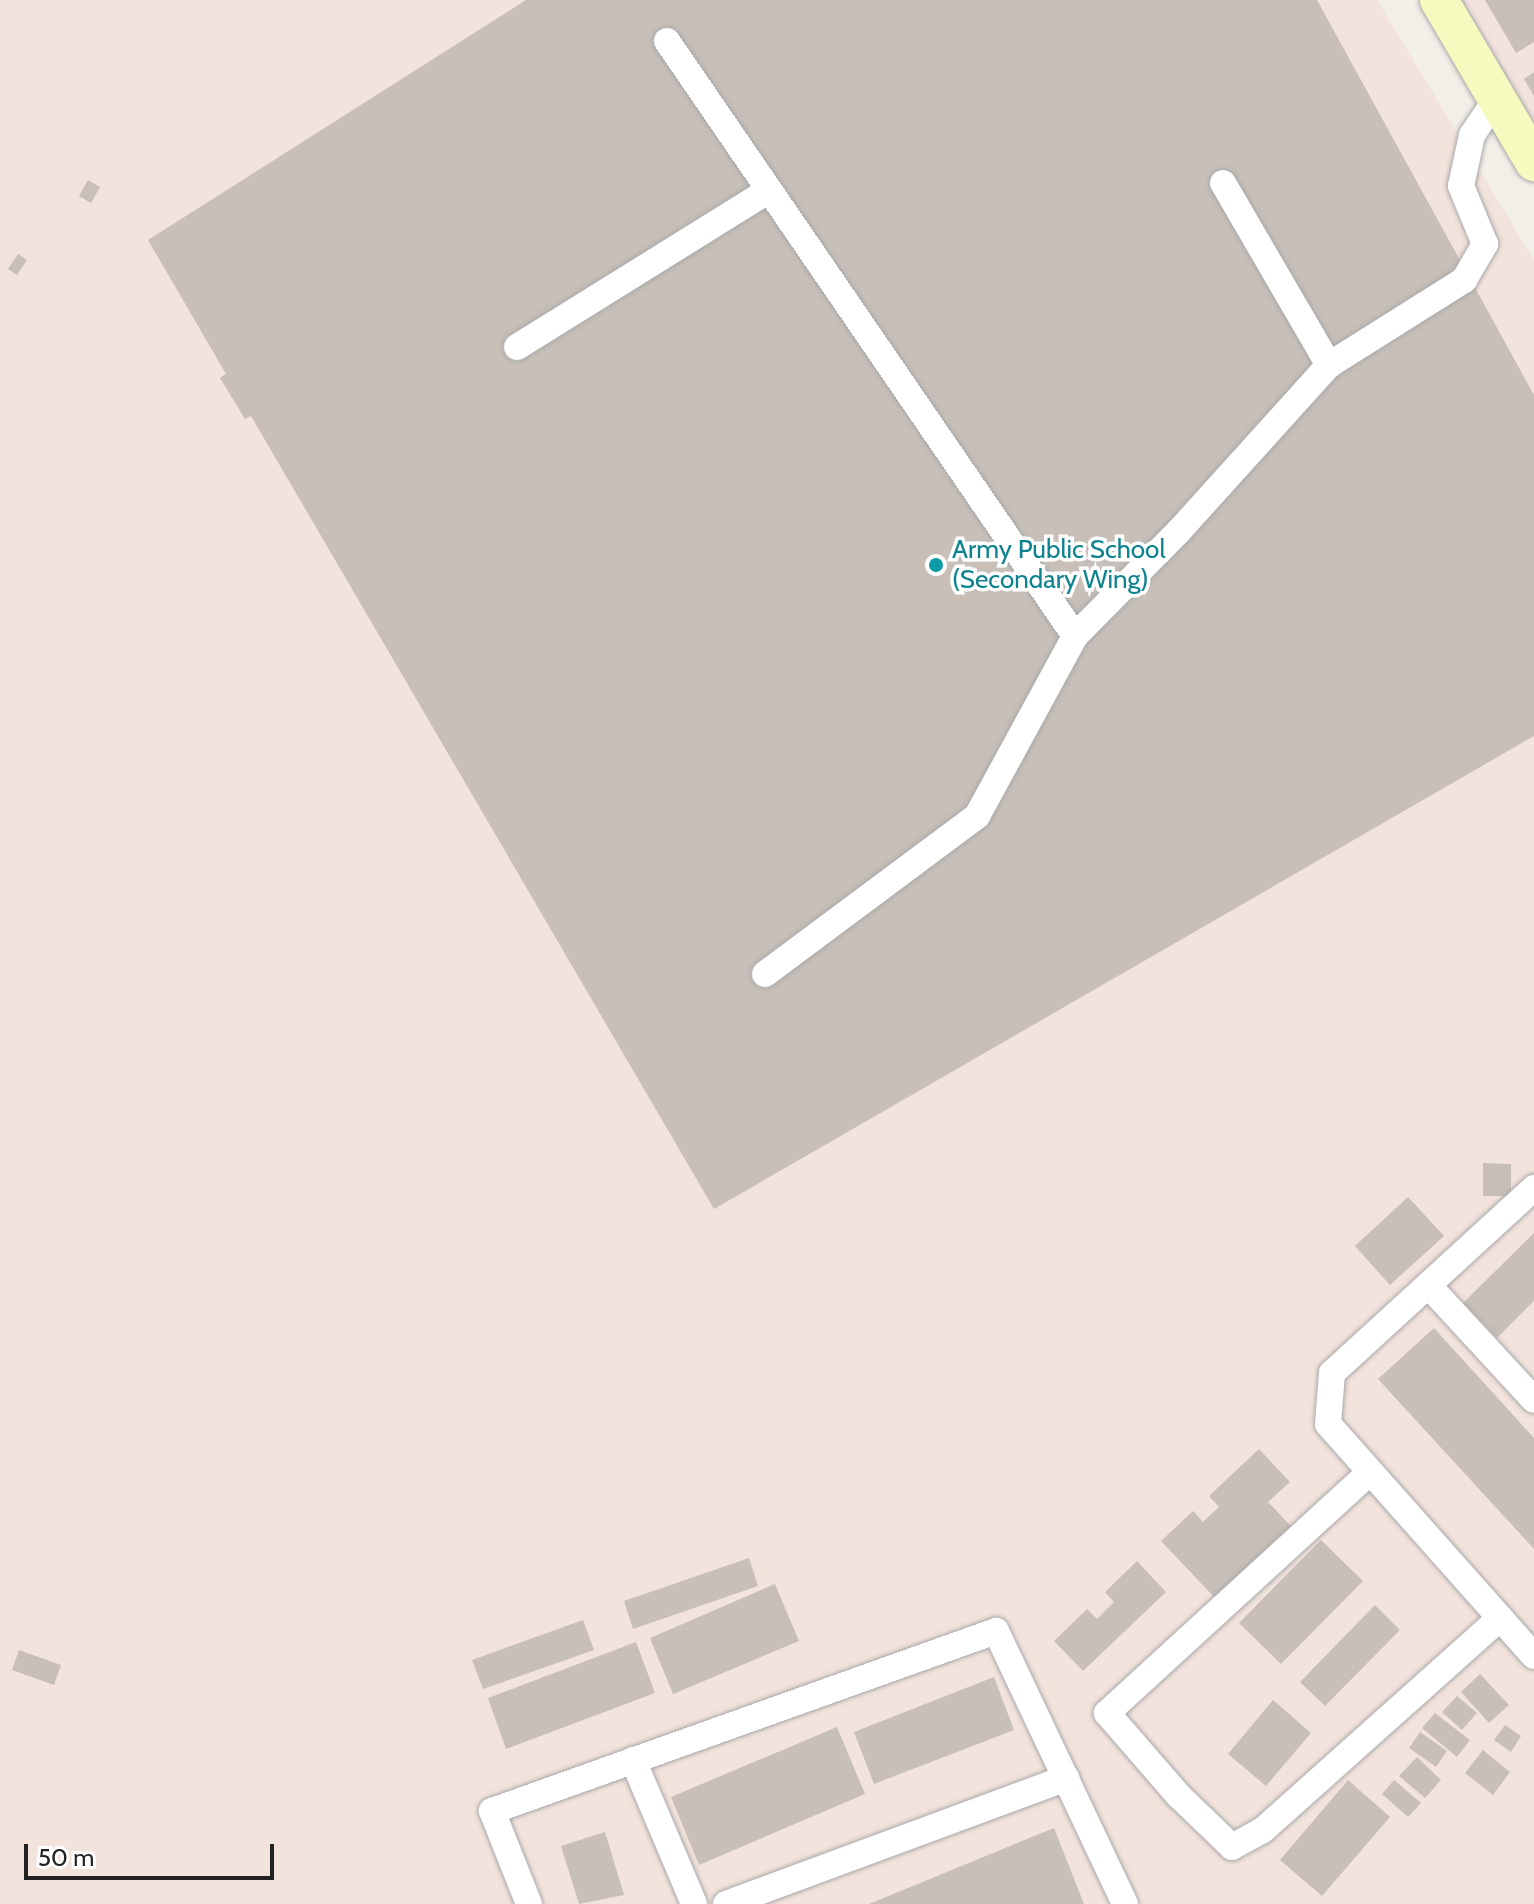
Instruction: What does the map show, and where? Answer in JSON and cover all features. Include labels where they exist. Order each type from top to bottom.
[{"type":"main road","points":[[1439,0],[1534,162]]},
{"type":"street","points":[[667,41],[1075,636]]},
{"type":"street","points":[[765,974],[977,816],[1075,636],[1179,531],[1329,365],[1464,280],[1485,244],[1461,186],[1472,135],[1497,98]]},
{"type":"street","points":[[1223,183],[1329,365]]},
{"type":"street","points":[[517,347],[769,190]]},
{"type":"street","points":[[1534,1188],[1332,1373],[1328,1424],[1534,1656]]},
{"type":"street","points":[[1428,1285],[1534,1400]]},
{"type":"street","points":[[1370,1472],[1107,1713],[1178,1795],[1232,1847],[1263,1830],[1500,1618]]},
{"type":"street","points":[[529,1904],[492,1811],[996,1631],[1125,1904]]},
{"type":"street","points":[[633,1760],[694,1904]]},
{"type":"street","points":[[726,1904],[1066,1778]]},
{"type":"shaded area","points":[[0,0],[1377,0],[1534,260],[1534,1904],[0,1904]]},
{"type":"shaded area","points":[[1452,0],[1534,0],[1534,138]]},
{"type":"building","name":"Army Public School (Secondary Wing)","points":[[526,0],[1317,0],[1534,395],[1534,736],[714,1209],[251,416],[245,419],[220,378],[226,374],[148,240]]},
{"type":"building","points":[[1485,0],[1534,0],[1534,42],[1516,53]]},
{"type":"building","points":[[1534,72],[1534,96],[1524,79]]},
{"type":"building","points":[[88,180],[100,187],[91,203],[79,196]]},
{"type":"building","points":[[18,254],[27,260],[17,275],[8,269]]},
{"type":"building","points":[[1483,1163],[1511,1164],[1511,1196],[1483,1196]]},
{"type":"building","points":[[1408,1197],[1444,1236],[1390,1285],[1355,1246]]},
{"type":"building","points":[[1534,1233],[1534,1301],[1497,1338],[1463,1303]]},
{"type":"building","points":[[1434,1328],[1534,1438],[1534,1549],[1378,1379]]},
{"type":"building","points":[[1259,1449],[1290,1482],[1268,1502],[1305,1541],[1216,1599],[1161,1541],[1193,1511],[1203,1522],[1219,1507],[1209,1496]]},
{"type":"building","points":[[1321,1540],[1363,1581],[1281,1664],[1239,1623]]},
{"type":"building","points":[[749,1558],[758,1586],[633,1629],[624,1601]]},
{"type":"building","points":[[1137,1561],[1166,1592],[1083,1671],[1054,1641],[1087,1609],[1097,1619],[1114,1602],[1105,1592]]},
{"type":"building","points":[[775,1584],[799,1641],[673,1694],[650,1638]]},
{"type":"building","points":[[1375,1605],[1400,1630],[1325,1706],[1300,1682]]},
{"type":"building","points":[[583,1620],[594,1650],[483,1689],[472,1660]]},
{"type":"building","points":[[636,1642],[655,1693],[506,1749],[488,1698]]},
{"type":"building","points":[[19,1650],[61,1665],[54,1685],[12,1670]]},
{"type":"building","points":[[1480,1674],[1509,1705],[1489,1723],[1461,1692]]},
{"type":"building","points":[[994,1677],[1014,1730],[874,1784],[854,1732]]},
{"type":"building","points":[[1457,1696],[1477,1713],[1462,1730],[1442,1712]]},
{"type":"building","points":[[1273,1700],[1311,1733],[1266,1786],[1228,1754]]},
{"type":"building","points":[[1435,1713],[1470,1740],[1457,1757],[1422,1728]]},
{"type":"building","points":[[1505,1725],[1521,1736],[1511,1752],[1494,1740]]},
{"type":"building","points":[[837,1727],[865,1794],[699,1865],[671,1797]]},
{"type":"building","points":[[1420,1732],[1447,1751],[1436,1767],[1409,1748]]},
{"type":"building","points":[[1483,1750],[1510,1772],[1493,1795],[1465,1773]]},
{"type":"building","points":[[1417,1757],[1441,1780],[1425,1798],[1399,1776]]},
{"type":"building","points":[[1348,1780],[1390,1817],[1322,1896],[1280,1860]]},
{"type":"building","points":[[1394,1780],[1421,1803],[1408,1817],[1382,1794]]},
{"type":"building","points":[[1054,1828],[1084,1904],[869,1904]]},
{"type":"building","points":[[605,1832],[624,1895],[579,1904],[561,1846]]},
{"type":"place","name":"Army Public School (Secondary Wing)","points":[[936,565]]}]
